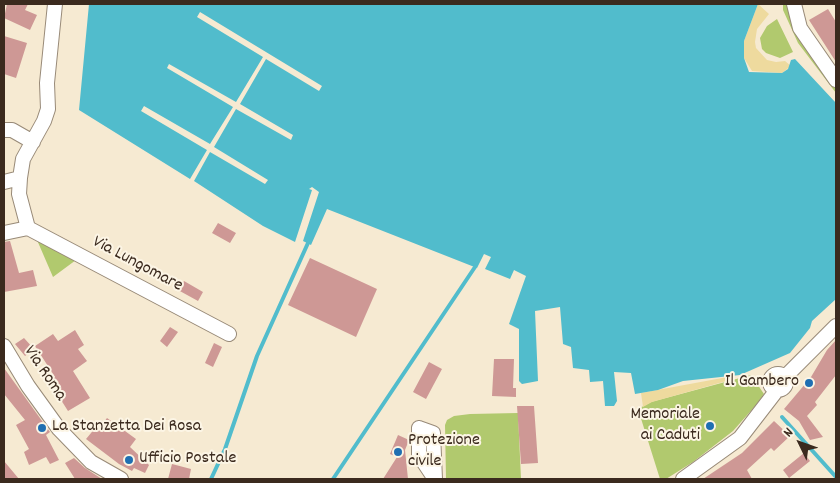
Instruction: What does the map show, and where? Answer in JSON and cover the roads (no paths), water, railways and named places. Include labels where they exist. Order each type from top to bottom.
[{"type":"street","points":[[4,233],[28,228],[19,194],[20,178],[23,159],[48,109],[47,83],[55,4]]},
{"type":"street","points":[[794,4],[800,28],[836,80]]},
{"type":"street","points":[[4,130],[12,130],[33,142]]},
{"type":"street","points":[[4,182],[20,178]]},
{"type":"street","name":"Via Lungomare","points":[[28,228],[229,334]]},
{"type":"street","points":[[683,479],[740,438],[777,390],[786,385],[785,377],[836,326]]},
{"type":"street","name":"Via Roma","points":[[4,346],[28,386],[59,429],[91,462],[121,479]]},
{"type":"water","points":[[89,4],[758,4],[744,41],[744,58],[749,72],[782,73],[788,69],[791,60],[795,59],[836,103],[836,299],[812,321],[810,328],[790,353],[740,375],[683,381],[658,390],[635,394],[631,373],[614,372],[617,401],[614,406],[605,406],[603,381],[590,382],[589,370],[573,368],[571,347],[563,344],[560,307],[535,311],[538,381],[522,384],[519,381],[519,329],[509,324],[526,276],[514,270],[510,279],[485,269],[491,257],[484,254],[477,268],[327,209],[311,245],[303,241],[319,192],[312,187],[309,189],[312,190],[295,242],[263,226],[194,181],[210,152],[265,184],[268,180],[214,147],[236,109],[291,140],[293,135],[240,104],[266,59],[319,91],[322,86],[200,12],[197,17],[263,57],[236,102],[169,64],[167,68],[233,107],[210,144],[144,106],[141,111],[207,150],[190,179],[79,110]]},
{"type":"waterway","points":[[211,479],[225,449],[257,356],[308,243]]},
{"type":"waterway","points":[[333,479],[475,267]]},
{"type":"waterway","points":[[782,417],[836,477]]},
{"type":"place","name":"Il Gambero","points":[[809,383]]},
{"type":"place","name":"Memoriale ai Caduti","points":[[710,426]]},
{"type":"place","name":"La Stanzetta Dei Rosa","points":[[42,428]]},
{"type":"place","name":"Protezione civile","points":[[398,452]]},
{"type":"place","name":"Ufficio Postale","points":[[129,460]]}]
